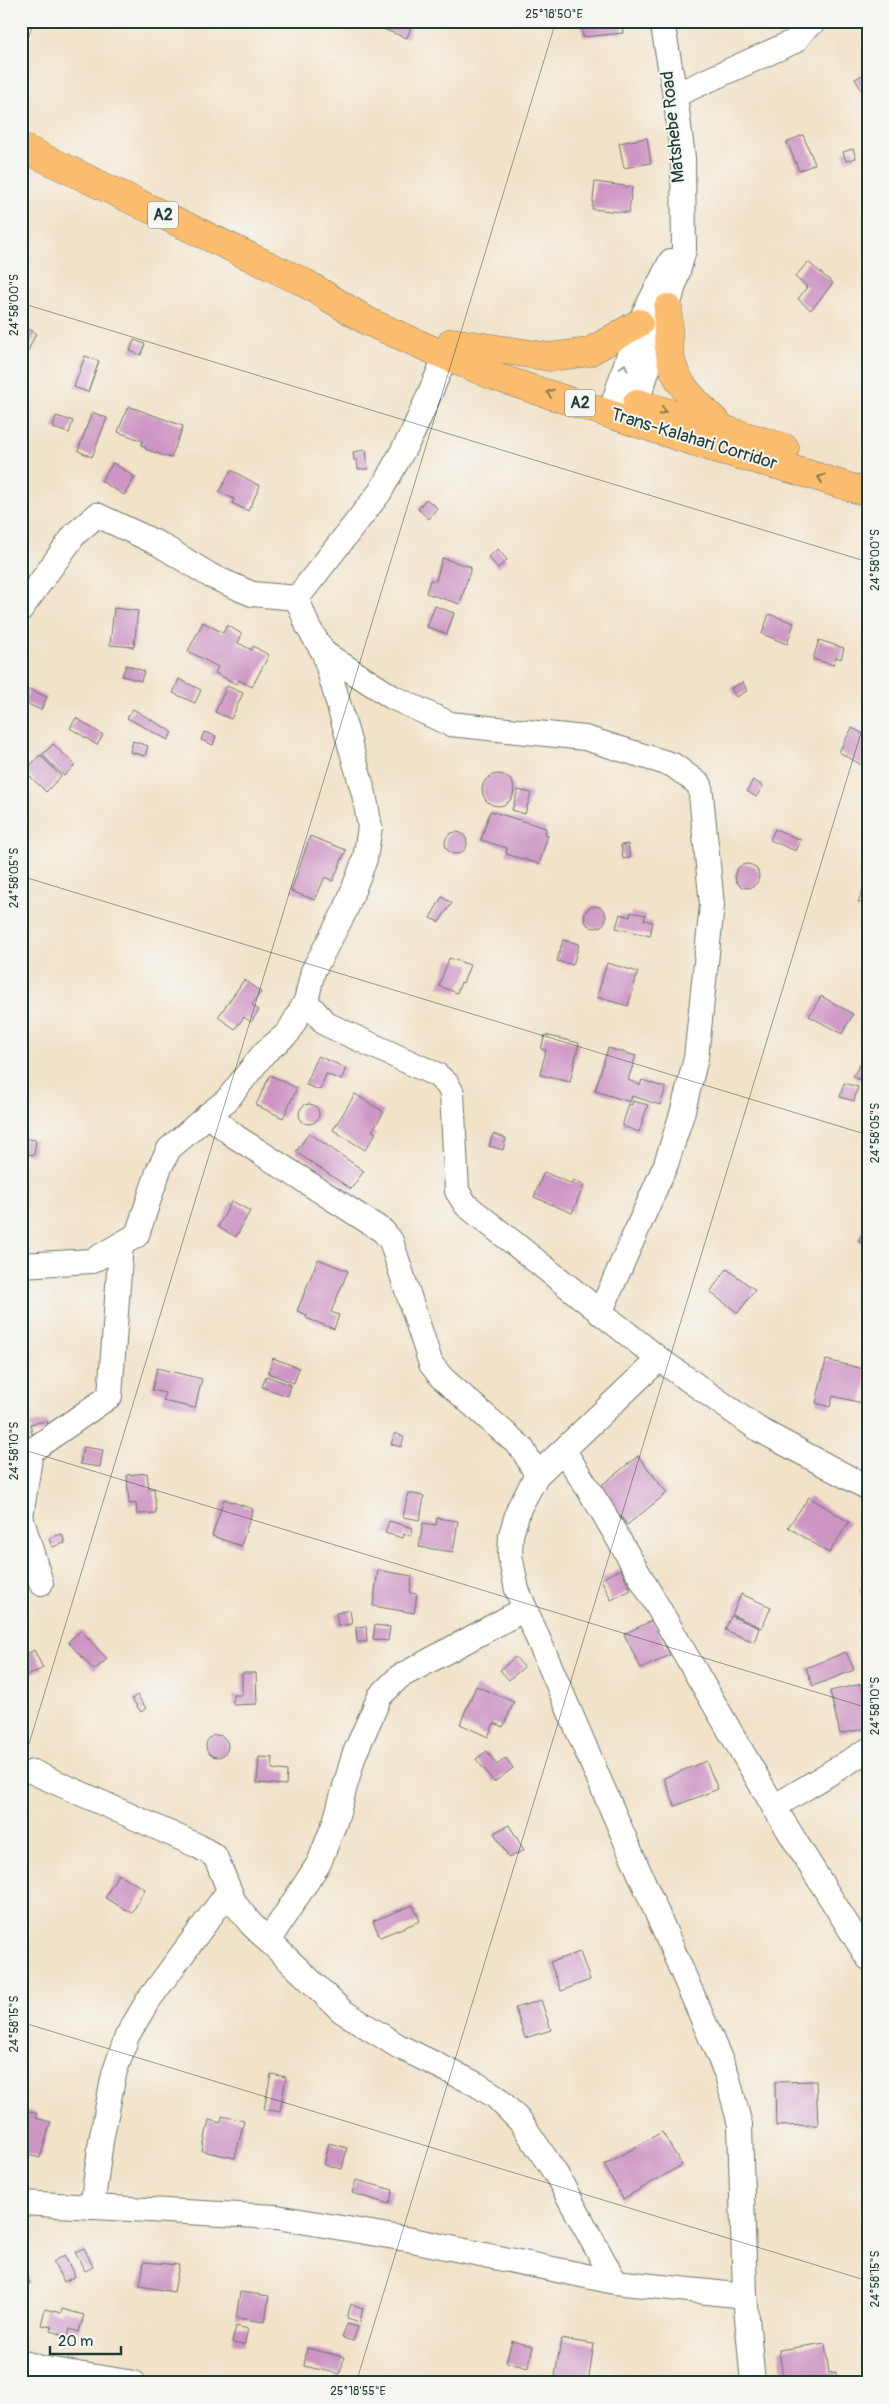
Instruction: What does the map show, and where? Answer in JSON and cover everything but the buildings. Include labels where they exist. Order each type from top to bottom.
[{"type":"highway","name":"Trans-Kalahari Corridor","points":[[21,147],[305,283],[374,308],[449,349],[868,493]]},
{"type":"highway","points":[[668,308],[668,346],[674,368],[692,397],[724,430]]},
{"type":"highway","points":[[449,349],[550,357],[589,352],[639,323]]},
{"type":"highway","name":"Trans-Kalahari Corridor","points":[[623,409],[724,430],[868,475]]},
{"type":"street","points":[[623,409],[668,308],[682,260],[685,232],[683,158],[675,95],[662,21]]},
{"type":"street","name":"Matshebe Road","points":[[662,21],[685,232]]},
{"type":"street","points":[[675,95],[795,41],[805,28],[815,21]]},
{"type":"street","points":[[623,409],[639,323],[685,232]]},
{"type":"street","points":[[297,598],[380,492],[413,432],[449,349]]},
{"type":"street","points":[[21,608],[75,534],[97,514],[159,544],[211,576],[252,594],[297,598]]},
{"type":"street","points":[[21,1265],[92,1261],[137,1235],[159,1169],[169,1149],[227,1100],[264,1053],[288,1033],[306,1001],[313,971],[346,909],[365,859],[370,828],[364,794],[324,653],[308,627],[297,598]]},
{"type":"street","points":[[324,653],[392,697],[450,724],[585,738],[673,765],[700,786],[712,905],[696,1058],[682,1114],[666,1164],[600,1313]]},
{"type":"street","points":[[306,1001],[326,1024],[437,1075],[447,1084],[452,1093],[457,1191],[461,1200],[659,1360],[758,1429],[868,1488]]},
{"type":"street","points":[[208,1115],[236,1137],[383,1231],[391,1241],[431,1364],[442,1378],[522,1448],[537,1475]]},
{"type":"street","points":[[41,1583],[21,1517],[31,1452],[110,1396],[121,1244]]},
{"type":"street","points":[[659,1360],[537,1475],[520,1508],[511,1535],[510,1555],[517,1590],[727,2075],[737,2108],[740,2125],[745,2296],[753,2383]]},
{"type":"street","points":[[564,1451],[616,1534],[774,1808],[868,1958]]},
{"type":"street","points":[[268,1941],[319,1863],[335,1822],[354,1755],[380,1696],[400,1677],[525,1608]]},
{"type":"street","points":[[774,1808],[868,1750]]},
{"type":"street","points":[[33,1772],[198,1846],[215,1856],[235,1904],[268,1941],[342,2011],[398,2046],[476,2084],[495,2096],[521,2122],[556,2174],[615,2282]]},
{"type":"street","points":[[92,2207],[101,2141],[114,2074],[127,2036],[147,2002],[229,1891]]},
{"type":"street","points":[[21,2203],[277,2217],[412,2240],[615,2282],[745,2296]]},
{"type":"street","points":[[21,2362],[86,2376],[134,2383]]}]
